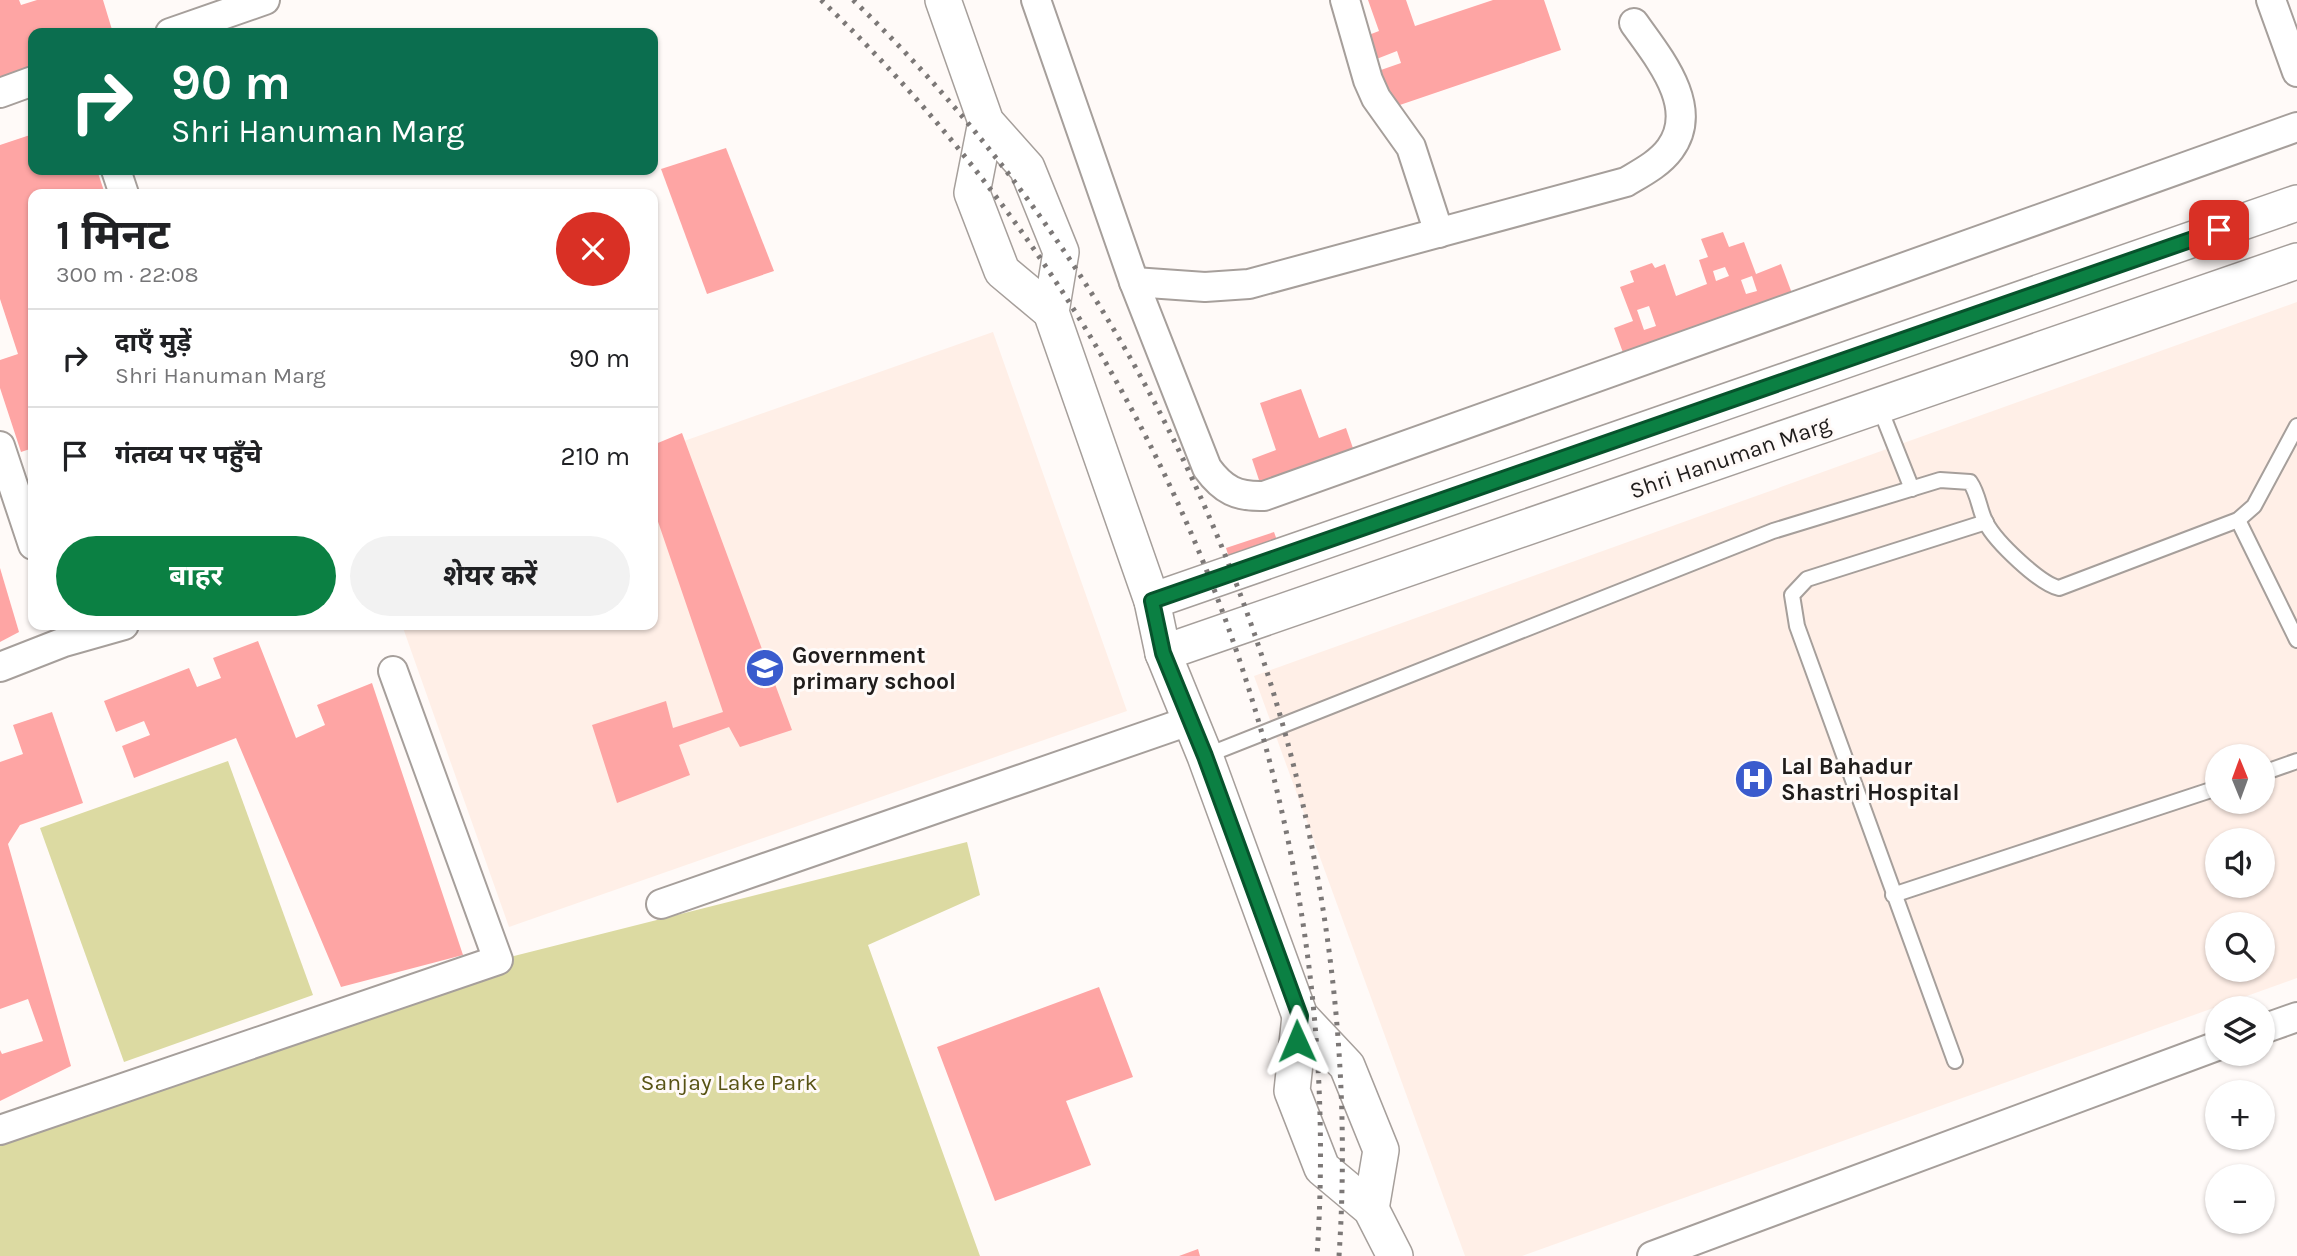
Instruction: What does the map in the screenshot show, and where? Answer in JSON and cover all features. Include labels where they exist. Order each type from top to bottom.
[{"type":"street","points":[[180,28],[223,7],[265,0]]},
{"type":"street","points":[[943,0],[986,122],[1027,168],[1061,252],[1051,312],[1152,601],[1163,653],[1205,756],[1300,1016],[1347,1066],[1381,1150],[1371,1209]]},
{"type":"street","points":[[1036,0],[1135,282],[1207,468],[1226,490],[1239,495],[1264,496],[2297,127]]},
{"type":"street","points":[[1345,0],[1368,80],[1376,98],[1411,147],[1439,233]]},
{"type":"street","points":[[2271,0],[2297,72]]},
{"type":"street","points":[[1135,282],[1205,287],[1249,285],[1626,182],[1653,165],[1670,149],[1679,129],[1680,102],[1669,72],[1634,23]]},
{"type":"street","points":[[0,93],[28,84]]},
{"type":"street","points":[[986,122],[972,193],[1002,271],[1051,312]]},
{"type":"street","points":[[1152,601],[2297,203]]},
{"type":"street","name":"Shri Hanuman Marg","points":[[1163,653],[2297,261]]},
{"type":"street","points":[[0,446],[28,530]]},
{"type":"street","points":[[0,667],[62,634],[90,630]]},
{"type":"street","points":[[0,1130],[498,960],[393,671]]},
{"type":"street","points":[[661,904],[1189,721]]},
{"type":"street","points":[[1300,1016],[1292,1091],[1322,1168],[1371,1209],[1395,1256]]},
{"type":"street","points":[[2275,1025],[2297,1017]]},
{"type":"street","points":[[1653,1256],[2205,1050]]},
{"type":"lane","points":[[1879,406],[1912,489]]},
{"type":"lane","points":[[1205,756],[1773,531],[1940,480],[1970,482],[1978,495],[1986,522],[2046,586],[2059,589],[2238,520],[2254,506],[2297,426]]},
{"type":"lane","points":[[2238,520],[2297,640]]},
{"type":"lane","points":[[1955,1061],[1797,626],[1792,595],[1807,579],[1986,522]]},
{"type":"lane","points":[[2275,769],[2297,761]]},
{"type":"lane","points":[[1893,895],[2205,792]]},
{"type":"shaded area","name":"Lal Bahadur Shastri Hospital","points":[[2297,302],[2297,978],[2247,996],[2205,996],[2205,1011],[1522,1256],[1465,1256],[1254,676]]},
{"type":"shaded area","name":"Government primary school","points":[[993,332],[1127,711],[509,927],[404,630],[658,630],[658,450]]},
{"type":"green space","points":[[228,761],[313,995],[124,1062],[40,828]]},
{"type":"green space","name":"Sanjay Lake Park","points":[[967,842],[980,895],[868,945],[980,1256],[0,1256],[0,1123],[498,960]]},
{"type":"building","points":[[0,0],[19,0],[21,5],[37,0],[103,0],[111,28],[28,28],[28,78],[0,87]]},
{"type":"building","points":[[1368,0],[1406,0],[1415,26],[1493,0],[1544,0],[1561,50],[1391,108],[1378,71],[1401,63],[1397,51],[1374,60],[1366,36],[1379,31]]},
{"type":"building","points":[[28,136],[28,175],[99,175],[103,189],[28,189],[28,450],[21,452],[0,388],[0,360],[18,354],[0,299],[0,145]]},
{"type":"building","points":[[726,148],[774,271],[707,294],[661,169]]},
{"type":"building","points":[[1723,232],[1729,247],[1744,242],[1756,274],[1781,264],[1793,296],[1625,358],[1614,328],[1633,321],[1620,287],[1634,282],[1630,271],[1652,263],[1655,268],[1665,264],[1676,296],[1707,284],[1699,260],[1708,257],[1701,239]],"holes":[[[1725,267],[1729,276],[1716,281],[1713,271]],[[1752,276],[1757,291],[1746,294],[1741,280]],[[1649,306],[1656,326],[1644,330],[1637,310]]]},
{"type":"building","points":[[1301,389],[1319,438],[1346,428],[1355,454],[1261,486],[1252,459],[1276,450],[1260,403]]},
{"type":"building","points":[[682,433],[792,730],[740,747],[729,727],[679,745],[690,775],[617,803],[592,725],[666,701],[673,728],[723,712],[658,522],[658,443]]},
{"type":"building","points":[[1274,532],[1283,557],[1234,573],[1226,548]]},
{"type":"building","points":[[0,568],[19,632],[0,642]]},
{"type":"building","points":[[258,641],[296,738],[325,725],[317,705],[372,683],[463,955],[341,987],[236,738],[134,778],[122,746],[150,735],[144,721],[116,732],[104,701],[189,668],[197,687],[221,678],[213,658]]},
{"type":"building","points":[[52,712],[83,803],[20,825],[8,844],[71,1066],[0,1101],[0,1050],[2,1054],[43,1041],[28,999],[0,1009],[0,762],[23,754],[13,725]]},
{"type":"building","points":[[1099,987],[1133,1077],[1066,1101],[1091,1165],[995,1201],[937,1047]]},
{"type":"building","points":[[1198,1249],[1200,1256],[1179,1256]]},
{"type":"railway","points":[[821,0],[941,127],[1046,266],[1135,416],[1208,573],[1263,738],[1301,908],[1319,1081],[1317,1256]]},
{"type":"railway","points":[[853,0],[971,127],[1074,266],[1162,416],[1233,575],[1287,740],[1323,910],[1341,1083],[1339,1256]]},
{"type":"place","name":"Government primary school","points":[[765,668]]},
{"type":"place","name":"Lal Bahadur Shastri Hospital","points":[[1754,779]]},
{"type":"route","points":[[1297,1041],[1300,1016],[1205,756],[1163,653],[1152,601],[2219,230]]}]
